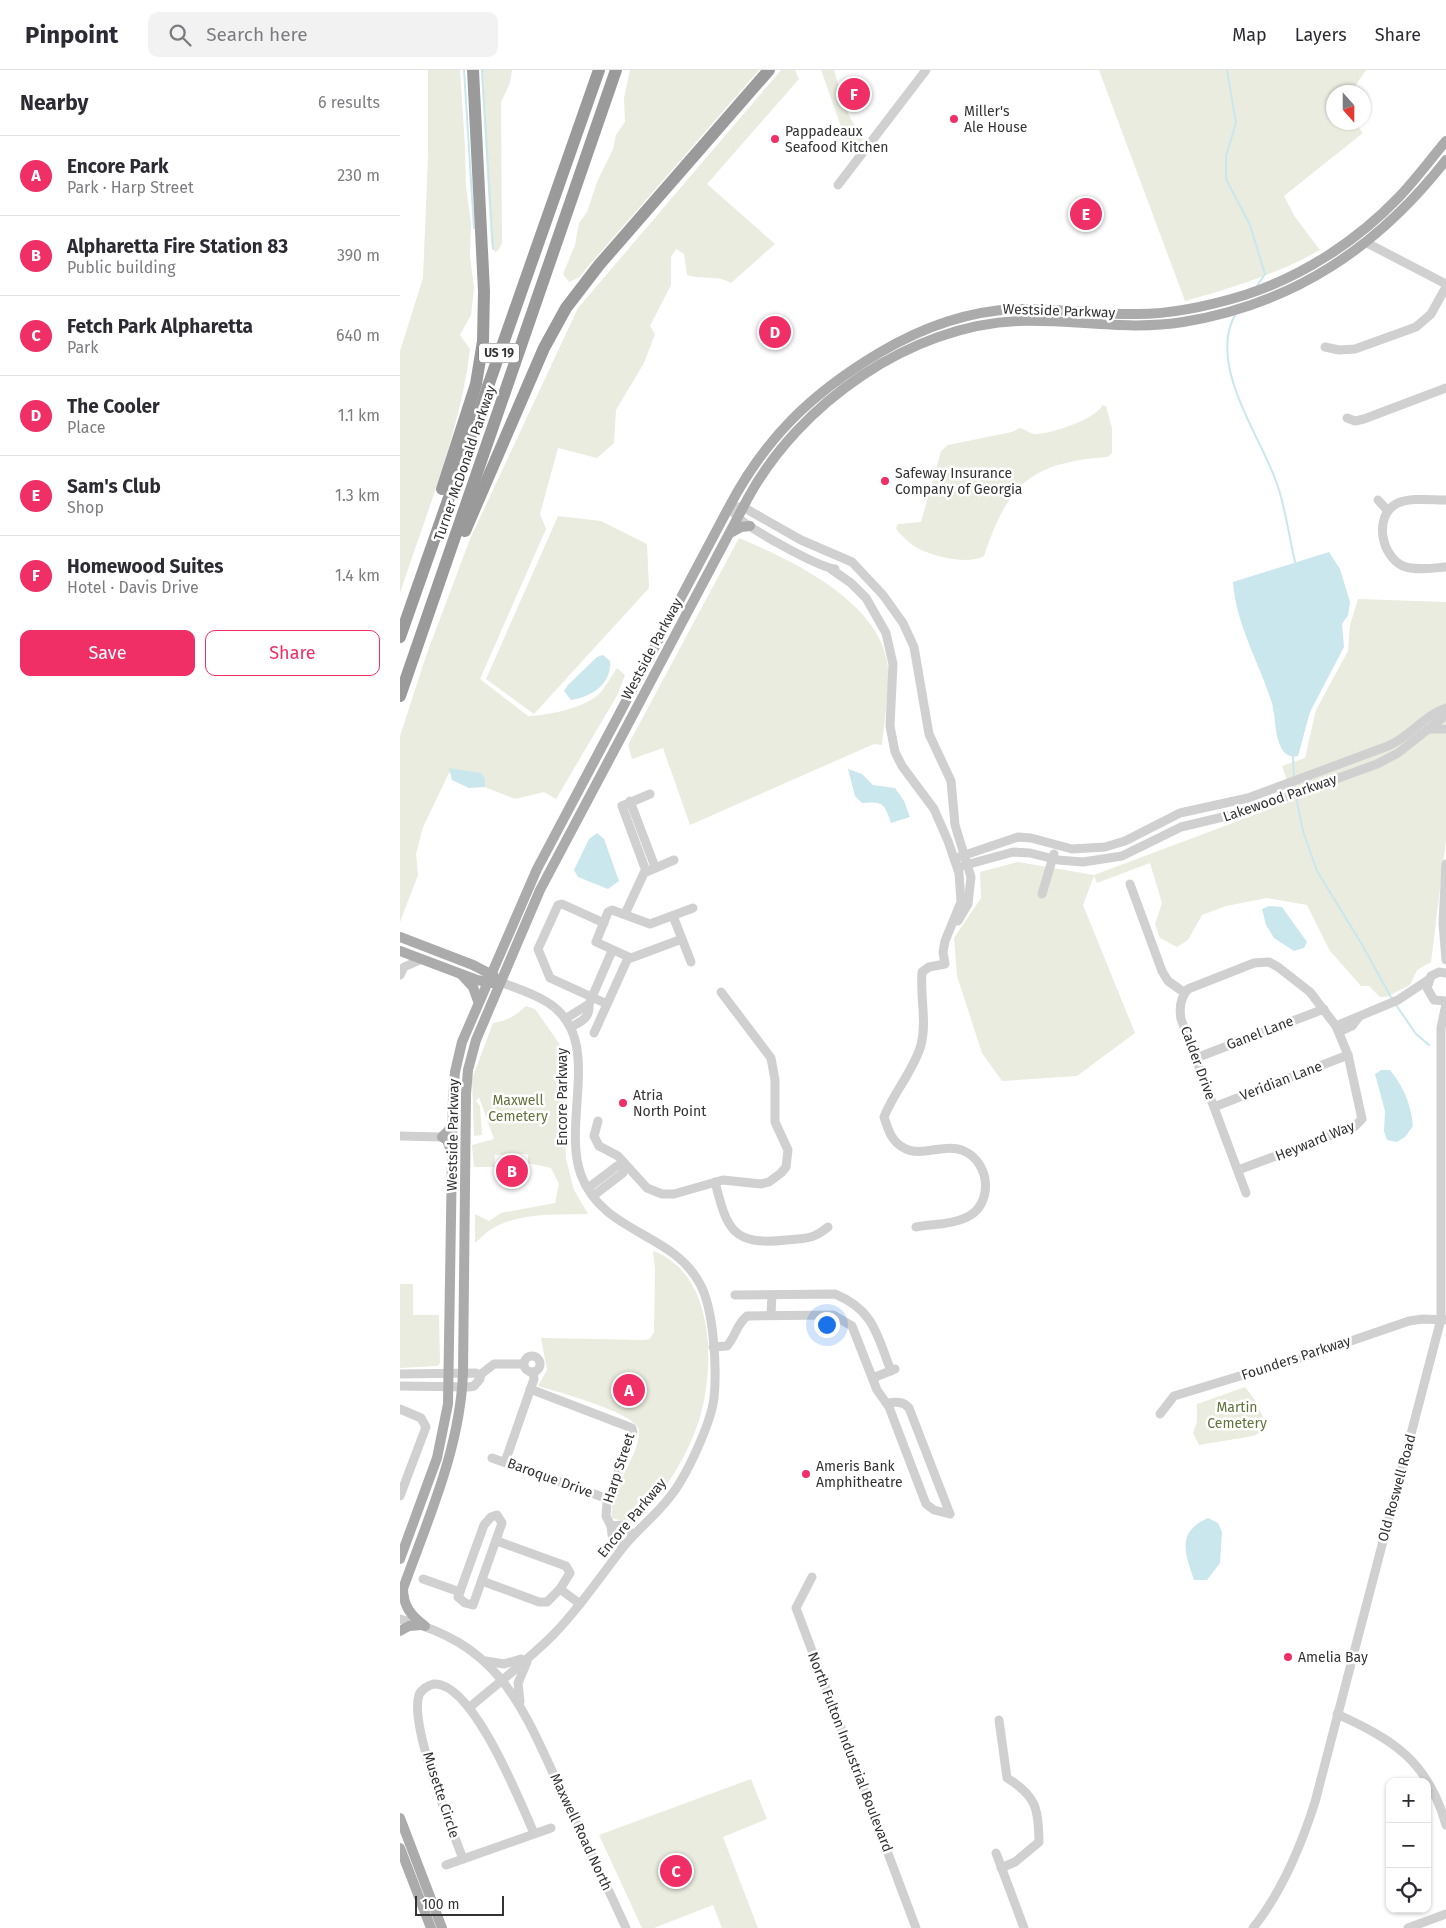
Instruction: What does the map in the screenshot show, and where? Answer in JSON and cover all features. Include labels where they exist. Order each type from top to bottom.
[{"type":"highway","points":[[424,564],[434,513],[476,384],[482,356],[484,291],[473,70]]},
{"type":"highway","name":"Turner McDonald Parkway","points":[[400,637],[424,564],[599,70]]},
{"type":"highway","name":"Turner McDonald Parkway","points":[[400,696],[616,70]]},
{"type":"highway","points":[[443,573],[475,509],[544,348],[566,308],[599,265],[769,70]]},
{"type":"main road","name":"Westside Parkway","points":[[400,1559],[437,1458],[446,1416],[450,1373],[453,1095],[457,1062],[465,1032],[525,892],[729,507],[760,456],[798,412],[838,378],[900,341],[953,319],[998,310],[1033,309],[1141,314],[1197,307],[1261,289],[1313,264],[1362,232],[1398,198],[1446,141]]},
{"type":"main road","name":"Westside Parkway","points":[[402,1592],[451,1453],[460,1412],[463,1373],[466,1081],[474,1045],[549,873],[737,518],[774,457],[815,411],[860,378],[930,340],[964,328],[999,322],[1037,321],[1123,326],[1198,319],[1251,305],[1288,290],[1329,269],[1367,243],[1408,204],[1446,160]]},
{"type":"main road","points":[[729,534],[741,527],[750,526]]},
{"type":"main road","points":[[400,951],[486,983],[500,982],[500,967],[520,919],[525,892]]},
{"type":"main road","name":"Encore Parkway","points":[[400,937],[490,972],[500,982]]},
{"type":"main road","points":[[474,965],[499,952]]},
{"type":"main road","points":[[461,974],[473,987],[478,1001]]},
{"type":"main road","points":[[452,1156],[447,1140],[442,1137],[453,1126]]},
{"type":"main road","points":[[402,1592],[409,1612],[423,1625]]},
{"type":"main road","points":[[400,1631],[409,1626],[423,1625]]},
{"type":"main road","points":[[400,1818],[442,1928]]},
{"type":"main road","points":[[400,1848],[431,1928]]},
{"type":"street","points":[[838,185],[926,70]]},
{"type":"street","points":[[1324,347],[1339,350],[1355,349],[1416,328],[1432,314],[1446,286],[1367,243]]},
{"type":"street","points":[[1347,418],[1355,421],[1364,420],[1446,388]]},
{"type":"street","points":[[1378,500],[1388,511]]},
{"type":"street","points":[[1446,500],[1404,501],[1388,511],[1382,522],[1382,534],[1396,561],[1413,568],[1446,567]]},
{"type":"street","points":[[729,507],[743,508],[788,533],[843,568],[872,606],[886,633],[893,664],[890,726],[894,752],[934,809],[956,864],[962,894],[953,926],[943,946],[945,964],[922,972],[920,993],[924,1027],[920,1046],[884,1116],[890,1136],[904,1148],[916,1152],[939,1149],[963,1150],[978,1162],[986,1178],[985,1192],[978,1207],[965,1218],[916,1227]]},
{"type":"street","points":[[729,507],[737,518],[750,526],[872,582],[891,604],[912,640],[925,720],[929,734],[951,781],[955,825],[968,865],[972,886],[970,898],[962,916],[953,926]]},
{"type":"street","name":"Lakewood Parkway","points":[[956,864],[964,855],[1018,838],[1031,838],[1056,846],[1083,849],[1104,847],[1125,841],[1180,814],[1248,798],[1396,742],[1431,716],[1446,708]]},
{"type":"street","name":"Lakewood Parkway","points":[[956,864],[968,865],[1013,852],[1083,862],[1122,856],[1181,827],[1248,812],[1378,764],[1398,753],[1446,715]]},
{"type":"street","points":[[1425,730],[1446,729]]},
{"type":"street","points":[[646,871],[622,804],[650,794]]},
{"type":"street","points":[[630,801],[655,867]]},
{"type":"street","points":[[1042,894],[1056,846]]},
{"type":"street","points":[[625,914],[646,871],[674,860]]},
{"type":"street","name":"Old Roswell Road","points":[[1440,1028],[1427,988],[1431,977],[1445,956],[1443,899],[1446,864]]},
{"type":"street","points":[[1130,884],[1162,971],[1168,980],[1185,993]]},
{"type":"street","points":[[604,923],[562,904],[558,905],[538,947],[550,978],[590,1001],[607,1004]]},
{"type":"street","points":[[682,939],[628,958],[596,942],[610,910],[648,924],[693,908]]},
{"type":"street","points":[[673,916],[691,962]]},
{"type":"street","points":[[571,1027],[586,1018],[589,1013],[590,1001],[612,951]]},
{"type":"street","points":[[594,1033],[628,958]]},
{"type":"street","points":[[401,966],[422,959]]},
{"type":"street","name":"Heyward Way","points":[[1185,993],[1193,986],[1254,963],[1264,961],[1278,966],[1304,986],[1324,1009],[1338,1029],[1348,1055],[1362,1115],[1360,1123],[1238,1170]]},
{"type":"street","points":[[1338,1029],[1352,1026],[1358,1018],[1408,995],[1431,977],[1446,973]]},
{"type":"street","name":"Encore Parkway","points":[[469,1708],[550,1638],[580,1604],[633,1535],[669,1499],[680,1482],[705,1428],[714,1396],[713,1329],[706,1298],[691,1269],[668,1248],[612,1217],[590,1192],[581,1177],[575,1149],[578,1060],[571,1027],[565,1018],[548,1002],[500,982]]},
{"type":"street","points":[[598,1122],[594,1130],[596,1142],[599,1146],[612,1152],[647,1188],[662,1194],[674,1194],[723,1180],[752,1184],[769,1182],[786,1167],[788,1158],[785,1140],[775,1122],[775,1080],[771,1058],[721,992]]},
{"type":"street","name":"Calder Drive","points":[[1185,993],[1180,1015],[1246,1193]]},
{"type":"street","points":[[1408,995],[1430,997]]},
{"type":"street","name":"Old Roswell Road","points":[[1253,1928],[1283,1881],[1305,1833],[1444,1320],[1440,1028],[1446,1003],[1430,997]]},
{"type":"street","points":[[565,1018],[590,1001]]},
{"type":"street","name":"Ganel Lane","points":[[1196,1058],[1324,1009]]},
{"type":"street","name":"Veridian Lane","points":[[1214,1106],[1348,1055]]},
{"type":"street","points":[[400,1136],[442,1137]]},
{"type":"street","points":[[590,1192],[606,1180],[623,1173],[625,1164]]},
{"type":"street","points":[[715,1182],[728,1223],[734,1231],[748,1240],[771,1242],[815,1237],[828,1226]]},
{"type":"street","points":[[735,1295],[835,1294],[857,1305],[872,1322],[893,1370],[873,1378]]},
{"type":"street","points":[[771,1314],[772,1295]]},
{"type":"street","points":[[713,1347],[727,1346],[731,1342],[736,1327],[747,1316],[771,1314],[833,1315],[852,1326],[877,1390],[887,1403],[926,1504],[934,1510],[950,1514],[909,1408],[906,1404],[897,1402],[887,1403]]},
{"type":"street","name":"Founders Parkway","points":[[1160,1414],[1174,1396],[1316,1353],[1408,1321],[1444,1320]]},
{"type":"street","points":[[400,1374],[480,1374],[494,1364],[527,1368],[530,1389],[505,1462]]},
{"type":"street","points":[[400,1386],[474,1386],[480,1379],[480,1374]]},
{"type":"street","name":"Harp Street","points":[[530,1389],[632,1428],[633,1432],[608,1499],[606,1516],[611,1526],[612,1535],[623,1547]]},
{"type":"street","points":[[400,1410],[421,1418],[426,1426],[400,1496]]},
{"type":"street","name":"Baroque Drive","points":[[492,1458],[608,1499]]},
{"type":"street","points":[[497,1515],[502,1523],[482,1581],[473,1605],[465,1603],[458,1596],[484,1525],[491,1517],[497,1515]]},
{"type":"street","name":"Harp Street","points":[[611,1526],[622,1525],[633,1535]]},
{"type":"street","points":[[482,1581],[539,1602],[546,1602],[560,1589],[570,1573],[566,1566],[497,1541]]},
{"type":"street","name":"North Fulton Industrial Boulevard","points":[[812,1577],[796,1608],[916,1928]]},
{"type":"street","points":[[423,1579],[460,1592]]},
{"type":"street","points":[[560,1589],[580,1604]]},
{"type":"street","points":[[400,1619],[423,1625],[453,1637],[483,1660],[502,1679],[521,1707]]},
{"type":"street","points":[[483,1660],[512,1664],[518,1662],[550,1638]]},
{"type":"street","points":[[521,1707],[518,1683],[529,1657]]},
{"type":"street","name":"Musette Circle","points":[[463,1859],[428,1764],[419,1716],[419,1696],[424,1689],[432,1684],[443,1686],[469,1708],[497,1752],[534,1833]]},
{"type":"street","name":"Maxwell Road North","points":[[521,1707],[626,1928]]},
{"type":"street","points":[[1337,1714],[1391,1741],[1409,1756],[1434,1791],[1446,1825]]},
{"type":"street","points":[[999,1720],[1007,1778],[1021,1786],[1038,1810],[1039,1842],[1015,1862],[1001,1868]]},
{"type":"street","points":[[446,1865],[551,1828]]},
{"type":"street","points":[[996,1853],[1024,1928]]},
{"type":"street","points":[[1408,1928],[1446,1914]]},
{"type":"green space","points":[[428,70],[460,70],[466,186],[471,224],[470,256],[474,288],[471,315],[460,335],[470,349],[459,410],[441,473],[400,593],[400,351],[423,278],[428,157]]},
{"type":"green space","points":[[481,70],[512,70],[510,83],[501,102],[502,243],[498,251],[495,252],[491,243]]},
{"type":"green space","points":[[630,70],[759,70],[578,278],[569,282],[563,274],[575,245],[579,223],[587,212],[597,182],[613,149],[616,135],[625,122],[624,98]]},
{"type":"green space","points":[[781,70],[795,70],[799,79],[707,184],[775,244],[731,283],[721,279],[687,275],[684,254],[676,249],[671,257],[671,285],[650,326],[655,334],[644,363],[616,410],[614,443],[597,458],[558,448],[540,514],[546,529],[480,679],[528,716],[565,710],[584,704],[602,691],[617,668],[625,675],[618,694],[556,799],[544,792],[515,799],[449,773],[423,827],[416,854],[418,875],[400,922],[400,736],[426,656],[470,539],[578,308]]},
{"type":"green space","points":[[821,70],[834,70],[849,114],[864,138],[853,153],[848,146]]},
{"type":"green space","points":[[1099,70],[1366,70],[1356,85],[1326,85],[1326,130],[1361,130],[1363,133],[1284,196],[1295,217],[1320,250],[1304,259],[1254,280],[1185,301]]},
{"type":"green space","points":[[1102,405],[1106,406],[1112,428],[1112,453],[1107,457],[1059,465],[1041,472],[1026,482],[1013,495],[1003,511],[984,556],[977,559],[961,560],[934,555],[916,547],[898,532],[896,528],[898,524],[921,522],[941,451],[948,445],[1012,432],[1020,428],[1035,434],[1051,432],[1083,420],[1099,410]]},
{"type":"green space","points":[[558,516],[601,521],[647,544],[649,588],[534,714],[486,679]]},
{"type":"green space","points":[[739,538],[806,571],[849,601],[867,619],[880,639],[887,661],[888,691],[882,745],[874,744],[690,825],[663,748],[632,759],[628,745]]},
{"type":"green space","points":[[1358,599],[1446,602],[1446,840],[1431,962],[1417,970],[1410,985],[1386,997],[1380,997],[1369,986],[1361,986],[1330,951],[1307,905],[1267,898],[1226,906],[1202,915],[1188,940],[1177,947],[1160,938],[1155,924],[1162,903],[1150,863],[1097,883],[1094,876],[1083,905],[1135,1033],[1077,1076],[1002,1081],[982,1053],[957,976],[954,938],[981,898],[980,872],[1018,862],[1094,875],[1294,800],[1282,766],[1305,758],[1316,710],[1348,651],[1350,625]]},
{"type":"green space","name":"Maxwell Cemetery","points":[[526,1006],[535,1009],[561,1046],[567,1068],[564,1120],[566,1159],[574,1190],[588,1214],[525,1217],[512,1220],[490,1230],[475,1243],[475,1214],[489,1221],[501,1213],[555,1203],[559,1184],[551,1168],[528,1163],[528,1154],[495,1155],[494,1167],[474,1167],[472,1145],[494,1139],[479,1097],[476,1101],[480,1106],[482,1135],[474,1136],[472,1079],[493,1023],[511,1017]]},
{"type":"green space","points":[[653,1251],[674,1263],[690,1281],[700,1304],[706,1329],[707,1382],[703,1407],[684,1456],[662,1491],[634,1524],[612,1518],[612,1506],[636,1447],[639,1430],[635,1423],[611,1410],[538,1386],[547,1370],[541,1338],[650,1339],[654,1332],[655,1269]]},
{"type":"green space","points":[[400,1284],[413,1284],[413,1315],[439,1315],[440,1363],[438,1366],[400,1368]]},
{"type":"green space","name":"Martin Cemetery","points":[[1245,1387],[1255,1400],[1266,1424],[1262,1432],[1253,1436],[1199,1445],[1193,1433],[1197,1422],[1197,1404]]},
{"type":"green space","points":[[751,1779],[767,1819],[723,1837],[758,1928],[722,1928],[713,1905],[654,1928],[642,1928],[599,1835]]},
{"type":"water","points":[[1329,552],[1340,569],[1350,602],[1348,615],[1342,624],[1344,647],[1310,712],[1298,756],[1293,757],[1284,752],[1280,746],[1272,703],[1243,628],[1233,582]]},
{"type":"water","points":[[603,655],[610,661],[608,676],[604,682],[599,688],[586,696],[571,700],[564,691],[568,685],[597,657]]},
{"type":"water","points":[[449,768],[481,773],[485,779],[485,787],[469,788],[452,780]]},
{"type":"water","points":[[848,769],[862,774],[873,785],[895,788],[904,801],[910,817],[891,823],[887,811],[882,805],[874,802],[862,803],[855,796]]},
{"type":"water","points":[[597,833],[604,839],[619,881],[608,889],[578,877],[574,870],[589,839]]},
{"type":"water","points":[[1269,906],[1282,907],[1307,942],[1304,948],[1294,951],[1274,938],[1266,925],[1262,909]]},
{"type":"water","points":[[1381,1070],[1390,1070],[1395,1076],[1406,1096],[1411,1111],[1413,1126],[1405,1137],[1397,1142],[1387,1140],[1384,1131],[1385,1111],[1375,1074]]},
{"type":"water","points":[[1208,1518],[1218,1523],[1222,1532],[1220,1563],[1207,1580],[1194,1580],[1186,1552],[1187,1537],[1191,1530]]},
{"type":"waterway","points":[[464,70],[474,228]]},
{"type":"waterway","points":[[482,70],[493,249]]},
{"type":"waterway","points":[[1227,70],[1236,123],[1226,156],[1226,179],[1250,225],[1265,274],[1257,286]]},
{"type":"waterway","points":[[1236,313],[1228,333],[1227,354],[1232,377],[1239,400],[1277,484],[1295,562]]},
{"type":"waterway","points":[[1293,757],[1294,778]]},
{"type":"waterway","points":[[1296,797],[1303,831],[1317,871],[1361,943],[1392,999]]},
{"type":"waterway","points":[[1396,1005],[1416,1034],[1429,1045]]},
{"type":"place","name":"Homewood Suites","points":[[854,94]]},
{"type":"place","name":"Miller's Ale House","points":[[954,119]]},
{"type":"place","name":"Pappadeaux Seafood Kitchen","points":[[775,139]]},
{"type":"place","name":"Sam's Club","points":[[1086,214]]},
{"type":"place","name":"The Cooler","points":[[775,332]]},
{"type":"place","name":"Safeway Insurance Company of Georgia","points":[[885,481]]},
{"type":"place","name":"Atria North Point","points":[[623,1103]]},
{"type":"place","name":"Alpharetta Fire Station 83","points":[[512,1171]]},
{"type":"place","name":"Encore Park","points":[[629,1390]]},
{"type":"place","name":"Ameris Bank Amphitheatre","points":[[806,1474]]},
{"type":"place","name":"Amelia Bay","points":[[1288,1657]]},
{"type":"place","name":"Fetch Park Alpharetta","points":[[676,1871]]}]
